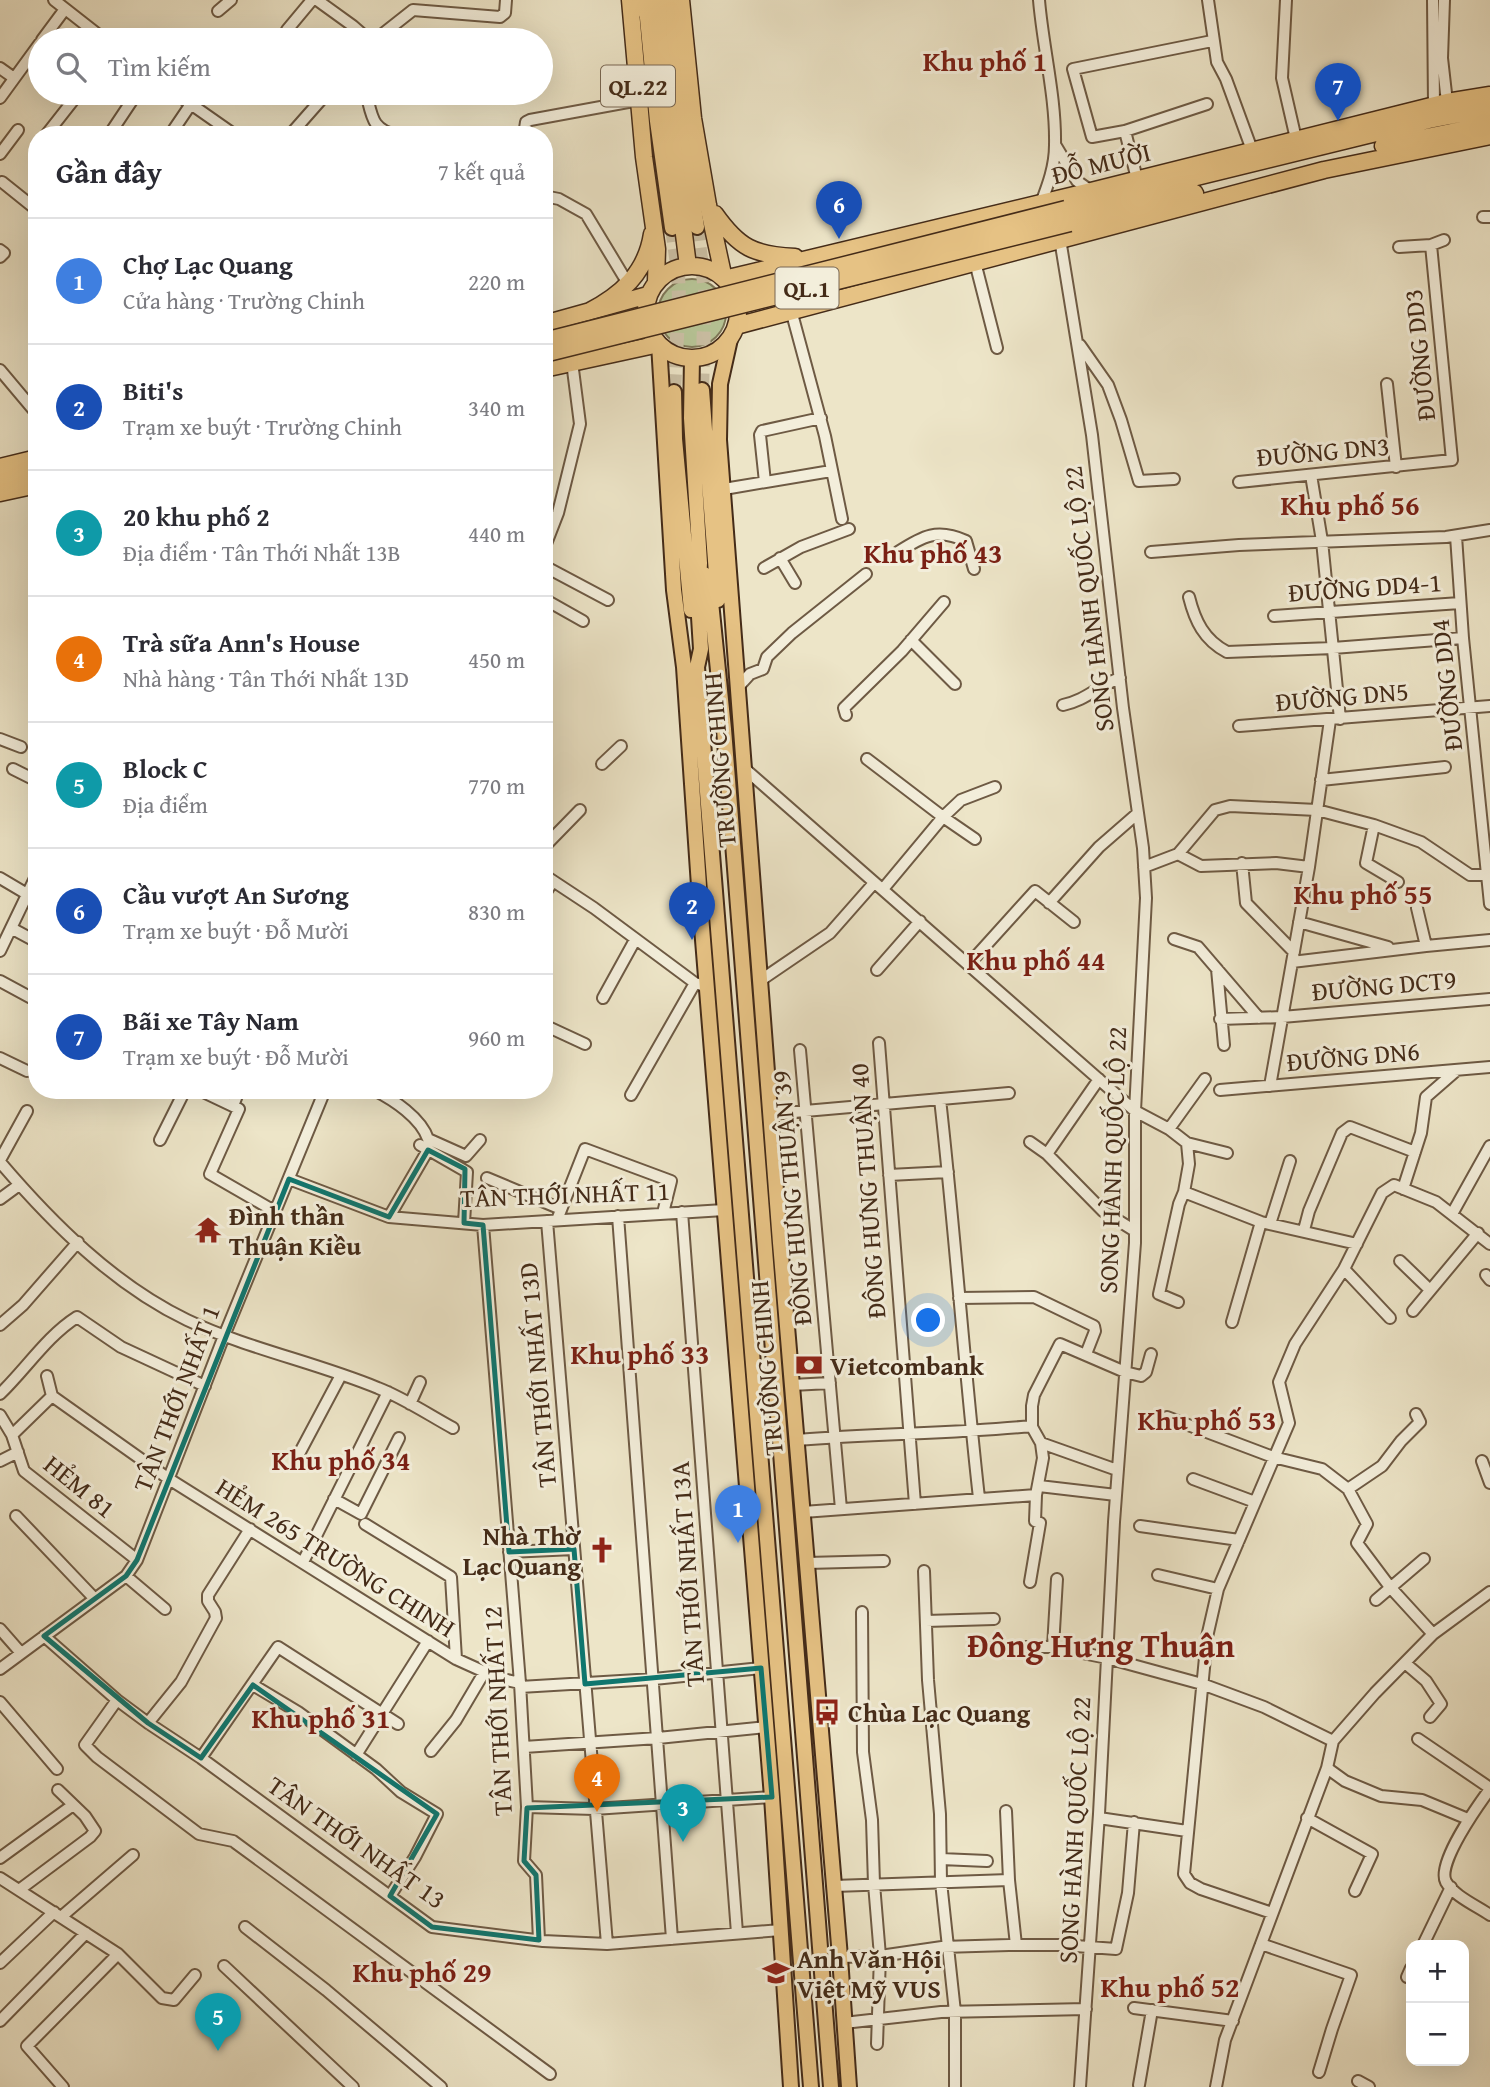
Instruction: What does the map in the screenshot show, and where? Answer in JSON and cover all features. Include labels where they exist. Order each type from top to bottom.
[{"type":"highway","name":"QL.22","points":[[659,0],[659,37]]},
{"type":"highway","name":"QL.22","points":[[681,0],[693,118],[724,279]]},
{"type":"highway","name":"QL.22","points":[[688,0],[695,84],[693,118]]},
{"type":"highway","name":"QL.22","points":[[637,6],[659,37]]},
{"type":"highway","name":"QL.22","points":[[637,6],[639,100],[652,235],[652,288]]},
{"type":"highway","points":[[659,37],[688,266]]},
{"type":"highway","name":"ĐỖ MƯỜI","points":[[724,279],[1440,104],[1490,95]]},
{"type":"highway","name":"ĐỖ MƯỜI","points":[[1068,216],[1118,196],[1429,120],[1490,108]]},
{"type":"highway","name":"ĐỖ MƯỜI","points":[[1060,239],[1104,216],[1375,148],[1490,124]]},
{"type":"highway","name":"ĐỖ MƯỜI","points":[[733,333],[791,310],[975,261],[1359,162],[1490,136]]},
{"type":"highway","points":[[1068,216],[1091,191]]},
{"type":"highway","name":"QL.1","points":[[1091,191],[1118,196]]},
{"type":"highway","points":[[712,211],[752,239],[795,257],[812,257],[806,278],[809,290],[826,301]]},
{"type":"highway","name":"ĐỖ MƯỜI","points":[[1068,216],[1104,216]]},
{"type":"highway","name":"QL.1","points":[[553,339],[1068,216]]},
{"type":"highway","name":"QL.1","points":[[553,352],[1068,216]]},
{"type":"highway","points":[[1104,216],[1146,218]]},
{"type":"highway","points":[[588,312],[594,299],[624,277],[652,235]]},
{"type":"highway","points":[[588,312],[628,285],[642,262],[652,235]]},
{"type":"highway","points":[[679,267],[704,267],[724,279],[737,301],[739,314],[733,333],[713,353],[692,358],[680,357],[659,344],[651,334],[645,308],[652,288],[667,272],[679,267]]},
{"type":"highway","points":[[553,322],[588,312],[652,288]]},
{"type":"highway","points":[[588,312],[597,324],[601,336],[600,356]]},
{"type":"highway","points":[[553,367],[659,344]]},
{"type":"highway","points":[[0,467],[28,460]]},
{"type":"highway","points":[[0,479],[28,472]]},
{"type":"highway","points":[[0,493],[28,487]]},
{"type":"highway","points":[[0,502],[28,496]]},
{"type":"main road","points":[[670,0],[681,119],[697,227]]},
{"type":"main road","points":[[637,6],[672,228]]},
{"type":"main road","name":"TRƯỜNG CHINH","points":[[733,333],[720,383],[719,440],[849,2087]]},
{"type":"main road","name":"TRƯỜNG CHINH","points":[[659,344],[674,590],[682,653],[701,985],[724,1210],[751,1535],[791,2087]]},
{"type":"main road","name":"TRƯỜNG CHINH","points":[[692,358],[691,418],[701,563],[698,601],[701,649],[697,667],[811,2087]]},
{"type":"main road","points":[[702,390],[719,607],[719,668]]},
{"type":"main road","points":[[674,392],[675,439],[697,667]]},
{"type":"main road","name":"TRƯỜNG CHINH","points":[[701,563],[711,602],[719,668],[831,2087]]},
{"type":"main road","name":"TRƯỜNG CHINH","points":[[724,729],[733,644]]},
{"type":"main road","name":"TRƯỜNG CHINH","points":[[682,653],[699,693]]},
{"type":"main road","points":[[751,1535],[804,1531]]},
{"type":"street","points":[[55,0],[90,28]]},
{"type":"street","points":[[218,11],[231,0]]},
{"type":"street","points":[[289,28],[312,0]]},
{"type":"street","points":[[317,0],[355,28]]},
{"type":"street","points":[[388,28],[414,5],[500,17],[505,12],[506,0]]},
{"type":"street","points":[[1039,0],[1049,71],[1055,146],[1050,181],[1041,203]]},
{"type":"street","points":[[1208,0],[1217,62],[1252,150]]},
{"type":"street","points":[[1286,0],[1282,78],[1296,139]]},
{"type":"street","points":[[1433,0],[1440,104]]},
{"type":"street","points":[[1437,65],[1444,0]]},
{"type":"street","points":[[51,28],[65,9]]},
{"type":"street","points":[[1208,104],[1125,131],[1092,137],[1073,69],[1212,41]]},
{"type":"street","points":[[0,98],[28,59]]},
{"type":"street","points":[[0,68],[14,78]]},
{"type":"street","points":[[525,126],[530,120],[639,100]]},
{"type":"street","points":[[53,126],[70,105]]},
{"type":"street","points":[[115,126],[129,105]]},
{"type":"street","points":[[176,126],[190,105]]},
{"type":"street","points":[[192,105],[222,126]]},
{"type":"street","points":[[298,126],[316,105]]},
{"type":"street","points":[[369,105],[374,123],[378,126]]},
{"type":"street","points":[[0,154],[18,130]]},
{"type":"street","points":[[1125,131],[1137,179]]},
{"type":"street","points":[[1055,146],[1077,181],[1091,191]]},
{"type":"street","points":[[2,182],[28,203]]},
{"type":"street","points":[[553,198],[586,214],[624,277]]},
{"type":"street","name":"SONG HÀNH QUỐC LỘ 22","points":[[1060,239],[1092,435],[1146,898],[1135,1111],[1135,1231],[1080,2087]]},
{"type":"street","points":[[1399,247],[1431,245],[1444,240]]},
{"type":"street","name":"ĐƯỜNG DD3","points":[[1431,245],[1452,460]]},
{"type":"street","points":[[0,250],[4,253],[0,257]]},
{"type":"street","points":[[975,261],[997,348]]},
{"type":"street","points":[[791,310],[821,418],[842,519]]},
{"type":"street","points":[[1076,340],[1108,385],[1139,481],[1174,479]]},
{"type":"street","points":[[553,509],[573,459],[580,424],[572,362]]},
{"type":"street","points":[[0,370],[28,403]]},
{"type":"street","points":[[1387,384],[1396,467]]},
{"type":"street","points":[[765,482],[760,435],[762,431],[821,418]]},
{"type":"street","name":"ĐƯỜNG DN3","points":[[1240,482],[1452,460]]},
{"type":"street","points":[[724,489],[831,471]]},
{"type":"street","points":[[1270,1086],[1309,867],[1321,780],[1335,720],[1333,648],[1322,541],[1311,475]]},
{"type":"street","points":[[764,568],[801,547],[849,529]]},
{"type":"street","points":[[1152,552],[1238,545],[1456,536],[1490,530]]},
{"type":"street","points":[[898,552],[931,535],[948,534],[966,541],[974,569]]},
{"type":"street","name":"ĐƯỜNG DD4","points":[[1456,536],[1463,638],[1487,879]]},
{"type":"street","points":[[780,558],[795,583]]},
{"type":"street","points":[[553,571],[608,600]]},
{"type":"street","points":[[739,686],[750,674],[763,669],[767,657],[792,633],[866,575]]},
{"type":"street","points":[[1189,597],[1194,618],[1201,631],[1227,652],[1333,648],[1463,638]]},
{"type":"street","points":[[846,715],[844,708],[944,602]]},
{"type":"street","name":"ĐƯỜNG DD4-1","points":[[1274,616],[1461,603]]},
{"type":"street","points":[[553,605],[583,621]]},
{"type":"street","points":[[911,640],[955,684]]},
{"type":"street","points":[[1063,705],[1080,702],[1102,684],[1120,678]]},
{"type":"street","name":"ĐƯỜNG DN5","points":[[1238,726],[1490,706]]},
{"type":"street","points":[[0,739],[21,747]]},
{"type":"street","points":[[602,764],[621,746]]},
{"type":"street","points":[[867,759],[975,839]]},
{"type":"street","points":[[1321,780],[1445,767]]},
{"type":"street","points":[[12,769],[28,777]]},
{"type":"street","points":[[745,769],[1135,1111],[1169,1129],[1187,1143],[1227,1153]]},
{"type":"street","points":[[761,980],[830,933],[961,800],[995,787]]},
{"type":"street","points":[[1144,867],[1178,854],[1215,810],[1230,806],[1317,810],[1374,825],[1421,842],[1470,875],[1487,879],[1490,904]]},
{"type":"street","points":[[553,838],[580,810]]},
{"type":"street","points":[[1049,903],[1099,847],[1138,813]]},
{"type":"street","points":[[1374,825],[1366,863],[1398,882]]},
{"type":"street","points":[[1178,854],[1201,866],[1276,863],[1309,867]]},
{"type":"street","points":[[1242,863],[1246,903],[1293,957]]},
{"type":"street","points":[[0,878],[27,894],[0,951]]},
{"type":"street","points":[[553,881],[701,985],[631,1095]]},
{"type":"street","points":[[968,964],[1035,891],[1074,922]]},
{"type":"street","points":[[1417,908],[1426,946]]},
{"type":"street","points":[[877,970],[920,921]]},
{"type":"street","points":[[1299,922],[1394,948]]},
{"type":"street","points":[[10,928],[28,937]]},
{"type":"street","points":[[1174,939],[1198,947],[1259,1018]]},
{"type":"street","points":[[603,998],[635,940]]},
{"type":"street","points":[[1293,957],[1490,940]]},
{"type":"street","points":[[1217,969],[1224,1045]]},
{"type":"street","points":[[0,981],[28,996]]},
{"type":"street","name":"ĐƯỜNG DCT9","points":[[1220,1019],[1282,1017],[1490,999]]},
{"type":"street","points":[[553,1029],[584,1044]]},
{"type":"street","name":"ĐÔNG HƯNG THUẬN 40","points":[[879,1043],[915,1504]]},
{"type":"street","name":"ĐÔNG HƯNG THUẬN 39","points":[[800,1050],[841,1509]]},
{"type":"street","points":[[0,1058],[27,1072]]},
{"type":"street","name":"ĐƯỜNG DN6","points":[[1220,1090],[1490,1067]]},
{"type":"street","points":[[1403,1189],[1421,1133],[1426,1097],[1457,1070]]},
{"type":"street","points":[[1047,1154],[1099,1079]]},
{"type":"street","points":[[1169,1129],[1205,1079]]},
{"type":"street","points":[[771,1114],[1009,1093]]},
{"type":"street","points":[[160,1140],[180,1099]]},
{"type":"street","points":[[218,1099],[239,1109],[210,1174],[276,1212]]},
{"type":"street","points":[[233,1106],[236,1099]]},
{"type":"street","name":"TÂN THỚI NHẤT 1","points":[[0,1669],[126,1576],[137,1560],[224,1336],[321,1099]]},
{"type":"street","points":[[394,1099],[424,1126],[428,1139],[453,1151],[466,1156],[480,1140]]},
{"type":"street","points":[[940,1099],[979,1498]]},
{"type":"street","points":[[27,1111],[0,1161],[19,1185],[78,1242],[128,1285],[184,1318],[224,1336],[388,1392],[453,1428]]},
{"type":"street","points":[[1304,1230],[1309,1211],[1342,1133],[1350,1127],[1415,1152]]},
{"type":"street","points":[[1030,1142],[1047,1154],[1103,1211],[1135,1231]]},
{"type":"street","points":[[1178,1301],[1159,1294],[1184,1192],[1189,1164],[1187,1143]]},
{"type":"street","points":[[1452,1214],[1490,1146]]},
{"type":"street","points":[[389,1217],[424,1147],[467,1172],[464,1223]]},
{"type":"street","points":[[487,1178],[555,1217],[585,1149],[671,1181],[663,1213]]},
{"type":"street","points":[[1232,1322],[1265,1223],[1290,1161]]},
{"type":"street","points":[[889,1175],[948,1172]]},
{"type":"street","name":"TÂN THỚI NHẤT 11","points":[[289,1179],[389,1217],[483,1225],[555,1217],[724,1210]]},
{"type":"street","points":[[0,1199],[19,1185]]},
{"type":"street","points":[[1272,1913],[1190,1883],[1184,1874],[1206,1637],[1219,1589],[1289,1423],[1279,1382],[1295,1344],[1344,1269],[1382,1193],[1394,1185],[1436,1202],[1486,1238],[1430,1290],[1413,1311]]},
{"type":"street","points":[[1184,1192],[1265,1223],[1357,1244]]},
{"type":"street","name":"TÂN THỚI NHẤT 13A","points":[[682,1212],[737,1933]]},
{"type":"street","points":[[618,1216],[672,1939]]},
{"type":"street","name":"TÂN THỚI NHẤT 13D","points":[[555,1217],[574,1549],[607,1944]]},
{"type":"street","name":"TÂN THỚI NHẤT 12","points":[[483,1225],[524,1747],[527,1807],[524,1861],[536,1875],[539,1940]]},
{"type":"street","points":[[0,1325],[23,1305],[78,1242]]},
{"type":"street","points":[[1400,1261],[1430,1290]]},
{"type":"street","points":[[1344,1269],[1390,1318]]},
{"type":"street","points":[[959,1298],[1026,1296],[1042,1299],[1094,1326],[1095,1331],[1086,1354]]},
{"type":"street","points":[[0,1394],[50,1339],[65,1324],[77,1317],[121,1347],[205,1386]]},
{"type":"street","points":[[1030,1582],[1040,1523],[1035,1521],[1043,1458],[1041,1443],[1031,1426],[1034,1395],[1060,1344],[1125,1372],[1141,1376],[1144,1375],[1151,1354]]},
{"type":"street","points":[[299,1454],[341,1375]]},
{"type":"street","points":[[12,1435],[52,1396],[47,1376]]},
{"type":"street","points":[[410,1405],[420,1382]]},
{"type":"street","points":[[792,1385],[830,1383]]},
{"type":"street","points":[[303,1562],[388,1392]]},
{"type":"street","name":"HẺM 265 TRƯỜNG CHINH","points":[[52,1396],[169,1479],[428,1642],[456,1659],[520,1685],[585,1684],[761,1668]]},
{"type":"street","points":[[1348,1489],[1382,1466],[1420,1422],[1416,1414]]},
{"type":"street","name":"HẺM 81","points":[[0,1415],[12,1435],[24,1471],[137,1560]]},
{"type":"street","points":[[1167,1417],[1273,1457],[1322,1469],[1348,1489],[1367,1524],[1357,1543],[1390,1587],[1433,1634]]},
{"type":"street","points":[[797,1440],[971,1432],[1031,1426]]},
{"type":"street","points":[[334,1499],[361,1514],[399,1438]]},
{"type":"street","points":[[1041,1443],[1118,1470]]},
{"type":"street","points":[[0,1461],[18,1452]]},
{"type":"street","points":[[1482,1461],[1490,1483]]},
{"type":"street","points":[[1193,1479],[1255,1502]]},
{"type":"street","points":[[803,1512],[1038,1491],[1116,1496]]},
{"type":"street","points":[[16,1517],[94,1598]]},
{"type":"street","points":[[365,1524],[451,1577],[456,1659]]},
{"type":"street","points":[[1140,1525],[1239,1540]]},
{"type":"street","points":[[148,1723],[181,1682],[215,1618],[208,1595],[250,1529]]},
{"type":"street","points":[[509,1552],[574,1549]]},
{"type":"street","points":[[1376,1600],[1424,1559]]},
{"type":"street","points":[[807,1563],[884,1561]]},
{"type":"street","points":[[924,1571],[928,1681],[940,1814],[941,1882],[954,2012],[955,2087]]},
{"type":"street","points":[[1158,1575],[1219,1589]]},
{"type":"street","points":[[126,1576],[165,1609]]},
{"type":"street","points":[[1054,1647],[1057,1579]]},
{"type":"street","points":[[1216,2087],[1223,2050],[1327,1768],[1333,1741],[1433,1634],[1490,1592]]},
{"type":"street","points":[[862,1612],[863,1752],[872,1820],[880,1955],[877,2044]]},
{"type":"street","points":[[926,1620],[994,1619]]},
{"type":"street","points":[[0,1629],[21,1653]]},
{"type":"street","name":"TÂN THỚI NHẤT 13","points":[[44,1636],[117,1700],[432,1927],[539,1940],[607,1944],[781,1930]]},
{"type":"street","points":[[356,1755],[428,1642]]},
{"type":"street","points":[[201,1758],[278,1647],[398,1724]]},
{"type":"street","points":[[993,1647],[1054,1647],[1107,1658],[1202,1684],[1266,1708],[1333,1741]]},
{"type":"street","points":[[1405,1663],[1426,1681],[1441,1704],[1430,1717]]},
{"type":"street","points":[[431,1751],[456,1720],[485,1671]]},
{"type":"street","points":[[253,1685],[298,1712],[401,1792],[437,1814],[415,1857],[390,1895]]},
{"type":"street","points":[[117,1700],[85,1745],[97,1757],[199,1834],[233,1841],[550,2074]]},
{"type":"street","points":[[0,1702],[57,1769]]},
{"type":"street","points":[[524,1747],[766,1727]]},
{"type":"street","points":[[1418,1739],[1490,1788],[1468,1819],[1444,1871],[1448,1884],[1490,1915]]},
{"type":"street","points":[[1327,1768],[1345,1781],[1381,1796],[1422,1800],[1468,1819]]},
{"type":"street","points":[[19,1890],[95,1831],[58,1790]]},
{"type":"street","points":[[527,1807],[594,1809],[772,1797]]},
{"type":"street","points":[[0,1858],[73,1805]]},
{"type":"street","points":[[1006,1811],[1009,1880],[1016,1945]]},
{"type":"street","points":[[1099,1818],[1187,1831]]},
{"type":"street","points":[[1307,1818],[1372,1854],[1355,1891]]},
{"type":"street","points":[[840,1957],[1016,1945],[1116,1950],[1128,1893],[1134,1822]]},
{"type":"street","points":[[0,1963],[133,1855]]},
{"type":"street","points":[[941,1858],[987,1861]]},
{"type":"street","points":[[0,1878],[118,1954],[162,1998],[174,2000],[195,1975]]},
{"type":"street","points":[[834,1886],[1009,1880]]},
{"type":"street","points":[[1425,1940],[1448,1884]]},
{"type":"street","points":[[245,1927],[326,1990],[441,2087]]},
{"type":"street","points":[[0,2021],[86,1933]]},
{"type":"street","points":[[1261,1944],[1351,1975],[1320,2072]]},
{"type":"street","points":[[63,2087],[27,2046],[118,1954]]},
{"type":"street","points":[[224,1966],[353,2087]]},
{"type":"street","points":[[1134,2008],[1233,2021]]},
{"type":"street","points":[[844,2023],[954,2012],[1086,2009]]},
{"type":"street","points":[[1139,2085],[1152,2010]]},
{"type":"street","points":[[1358,2081],[1369,2087]]},
{"type":"highlighted area","points":[[428,1150],[465,1169],[464,1223],[483,1225],[509,1552],[574,1549],[585,1684],[761,1668],[772,1797],[527,1808],[524,1861],[536,1875],[539,1940],[432,1927],[390,1896],[437,1814],[253,1685],[201,1758],[148,1723],[44,1636],[126,1576],[137,1560],[289,1179],[389,1217]]},
{"type":"green space","points":[[692,279],[705,282],[716,289],[723,300],[726,313],[723,326],[716,337],[705,344],[692,347],[679,344],[668,337],[661,326],[658,313],[661,300],[668,289],[679,282]]},
{"type":"tunnel","points":[[697,227],[705,290],[702,390]]},
{"type":"tunnel","points":[[672,228],[679,300],[674,392]]},
{"type":"place","name":"Bãi xe Tây Nam","points":[[1338,121]]},
{"type":"place","name":"Cầu vượt An Sương","points":[[839,239]]},
{"type":"place","name":"Biti's","points":[[692,940]]},
{"type":"place","name":"Đình thần Thuận Kiều","points":[[208,1230]]},
{"type":"place","name":"Vietcombank","points":[[809,1365]]},
{"type":"place","name":"Chợ Lạc Quang","points":[[738,1543]]},
{"type":"place","name":"Nhà Thờ Lạc Quang","points":[[602,1550]]},
{"type":"place","name":"Chùa Lạc Quang","points":[[827,1712]]},
{"type":"place","name":"Trà sữa Ann's House","points":[[597,1812]]},
{"type":"place","name":"20 khu phố 2","points":[[683,1842]]},
{"type":"place","name":"Anh Văn Hội Việt Mỹ VUS","points":[[776,1973]]},
{"type":"place","name":"Block C","points":[[218,2051]]},
{"type":"district","name":"Khu phố 1","points":[[985,60]]},
{"type":"district","name":"Khu phố 56","points":[[1350,504]]},
{"type":"district","name":"Khu phố 43","points":[[933,552]]},
{"type":"district","name":"Khu phố 55","points":[[1363,893]]},
{"type":"district","name":"Khu phố 44","points":[[1036,959]]},
{"type":"district","name":"Khu phố 33","points":[[640,1353]]},
{"type":"district","name":"Khu phố 53","points":[[1207,1419]]},
{"type":"district","name":"Khu phố 34","points":[[341,1459]]},
{"type":"district","name":"Đông Hưng Thuận","points":[[1101,1645]]},
{"type":"district","name":"Khu phố 31","points":[[321,1717]]},
{"type":"district","name":"Khu phố 29","points":[[422,1971]]},
{"type":"district","name":"Khu phố 52","points":[[1170,1986]]}]
